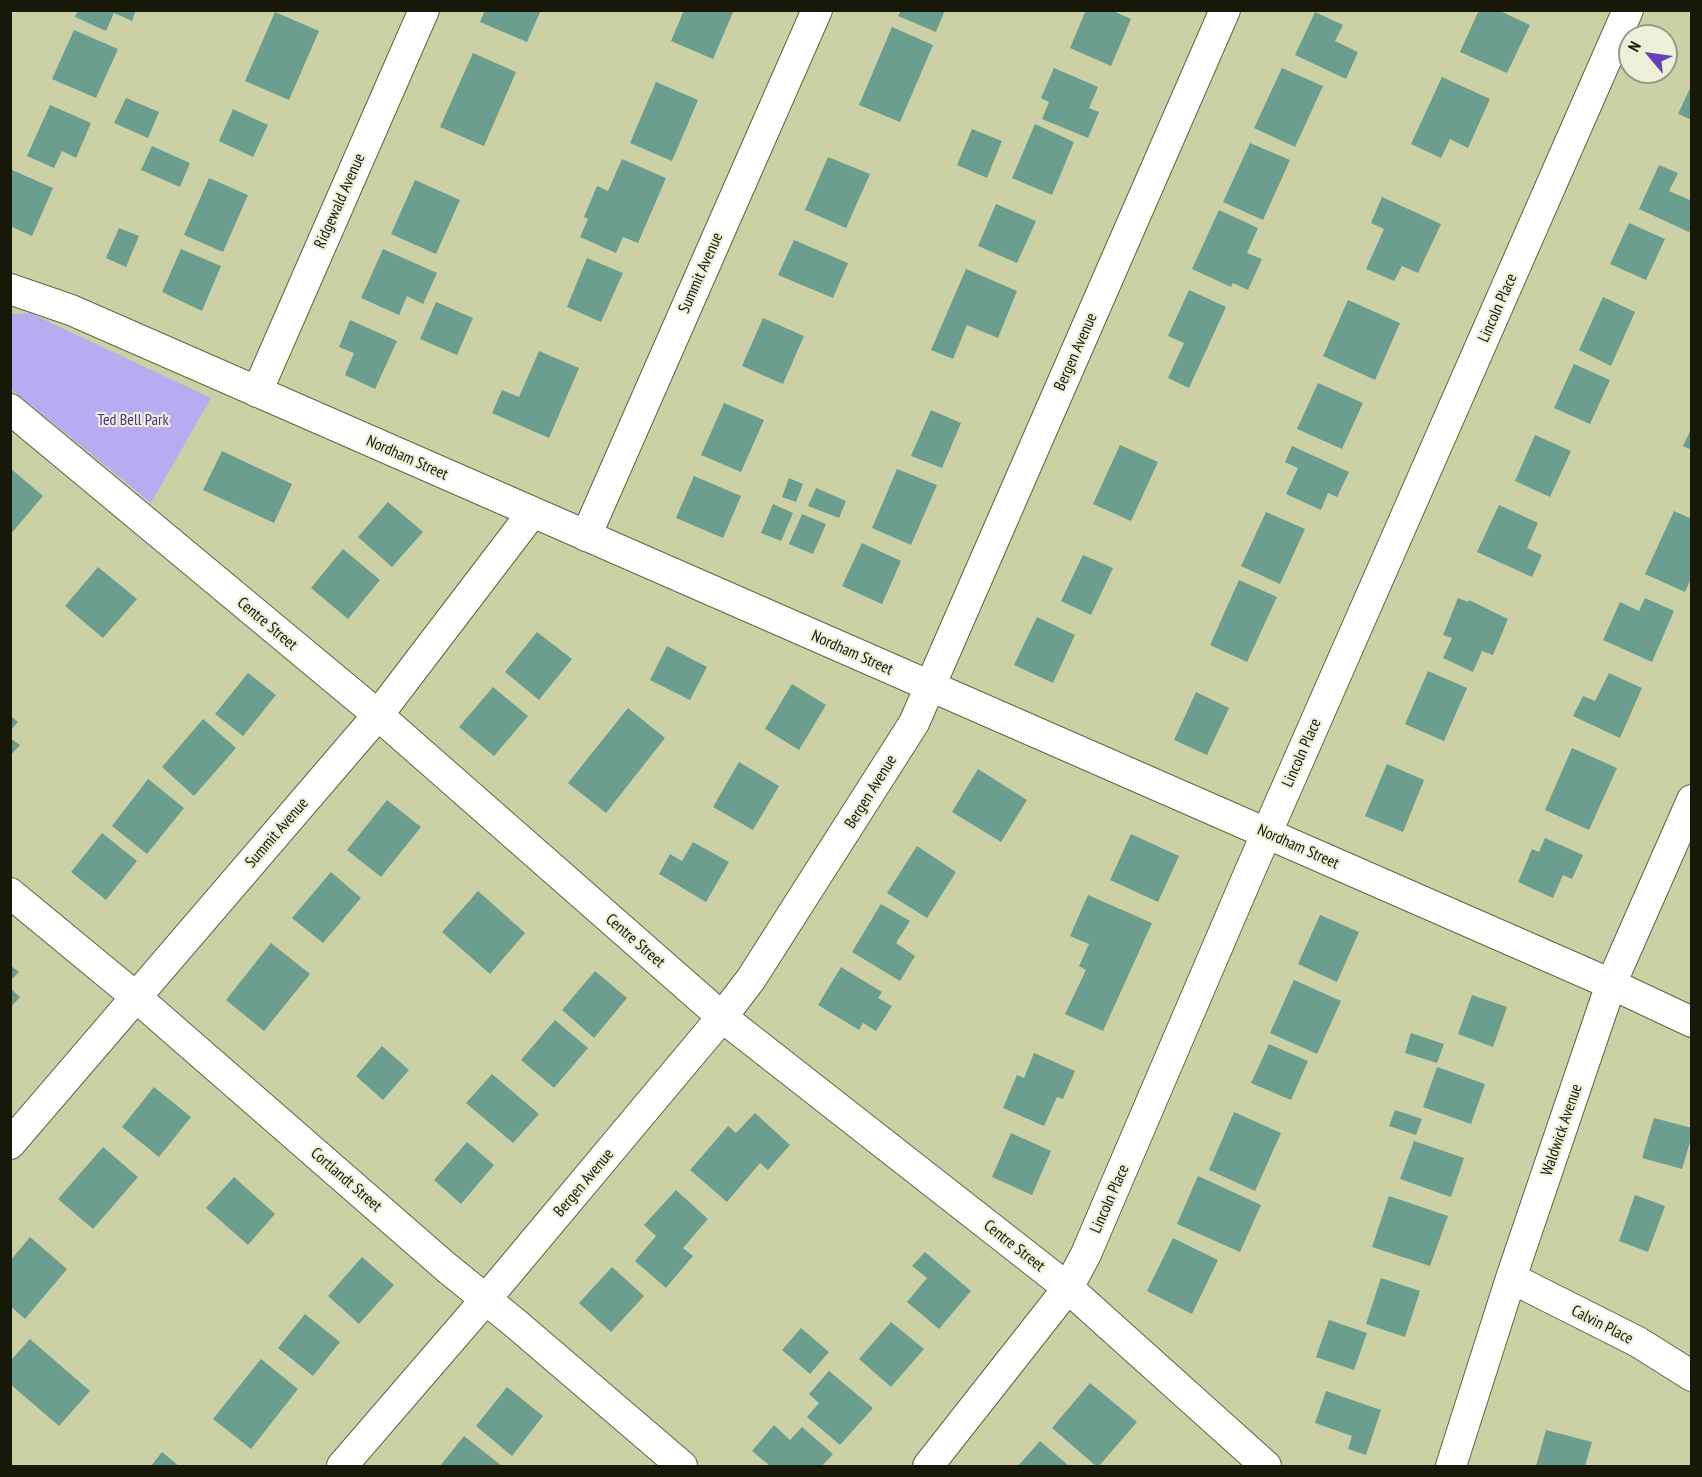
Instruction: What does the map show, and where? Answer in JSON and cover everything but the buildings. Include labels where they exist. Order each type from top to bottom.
[{"type":"street","name":"Ridgewald Avenue","points":[[257,392],[424,10]]},
{"type":"street","name":"Summit Avenue","points":[[586,536],[817,10]]},
{"type":"street","name":"Bergen Avenue","points":[[342,1467],[486,1299],[752,979],[914,723],[1225,10]]},
{"type":"street","name":"Lincoln Place","points":[[928,1467],[1068,1288],[1086,1254],[1267,833],[1628,10]]},
{"type":"street","name":"Nordham Street","points":[[10,289],[71,310],[1611,984],[1692,1022]]},
{"type":"street","name":"Centre Street","points":[[10,409],[378,715],[722,1017],[1068,1288],[1266,1467]]},
{"type":"street","name":"Summit Avenue","points":[[10,1144],[378,715],[532,513]]},
{"type":"street","name":"Waldwick Avenue","points":[[1451,1467],[1511,1278],[1611,984],[1692,800]]},
{"type":"street","name":"Cortlandt Street","points":[[10,893],[136,997],[447,1268],[682,1467]]},
{"type":"street","name":"Calvin Place","points":[[1511,1278],[1638,1342],[1692,1376]]},
{"type":"green space","name":"Ted Bell Park","points":[[30,313],[211,398],[151,503],[11,389],[11,314]]}]
